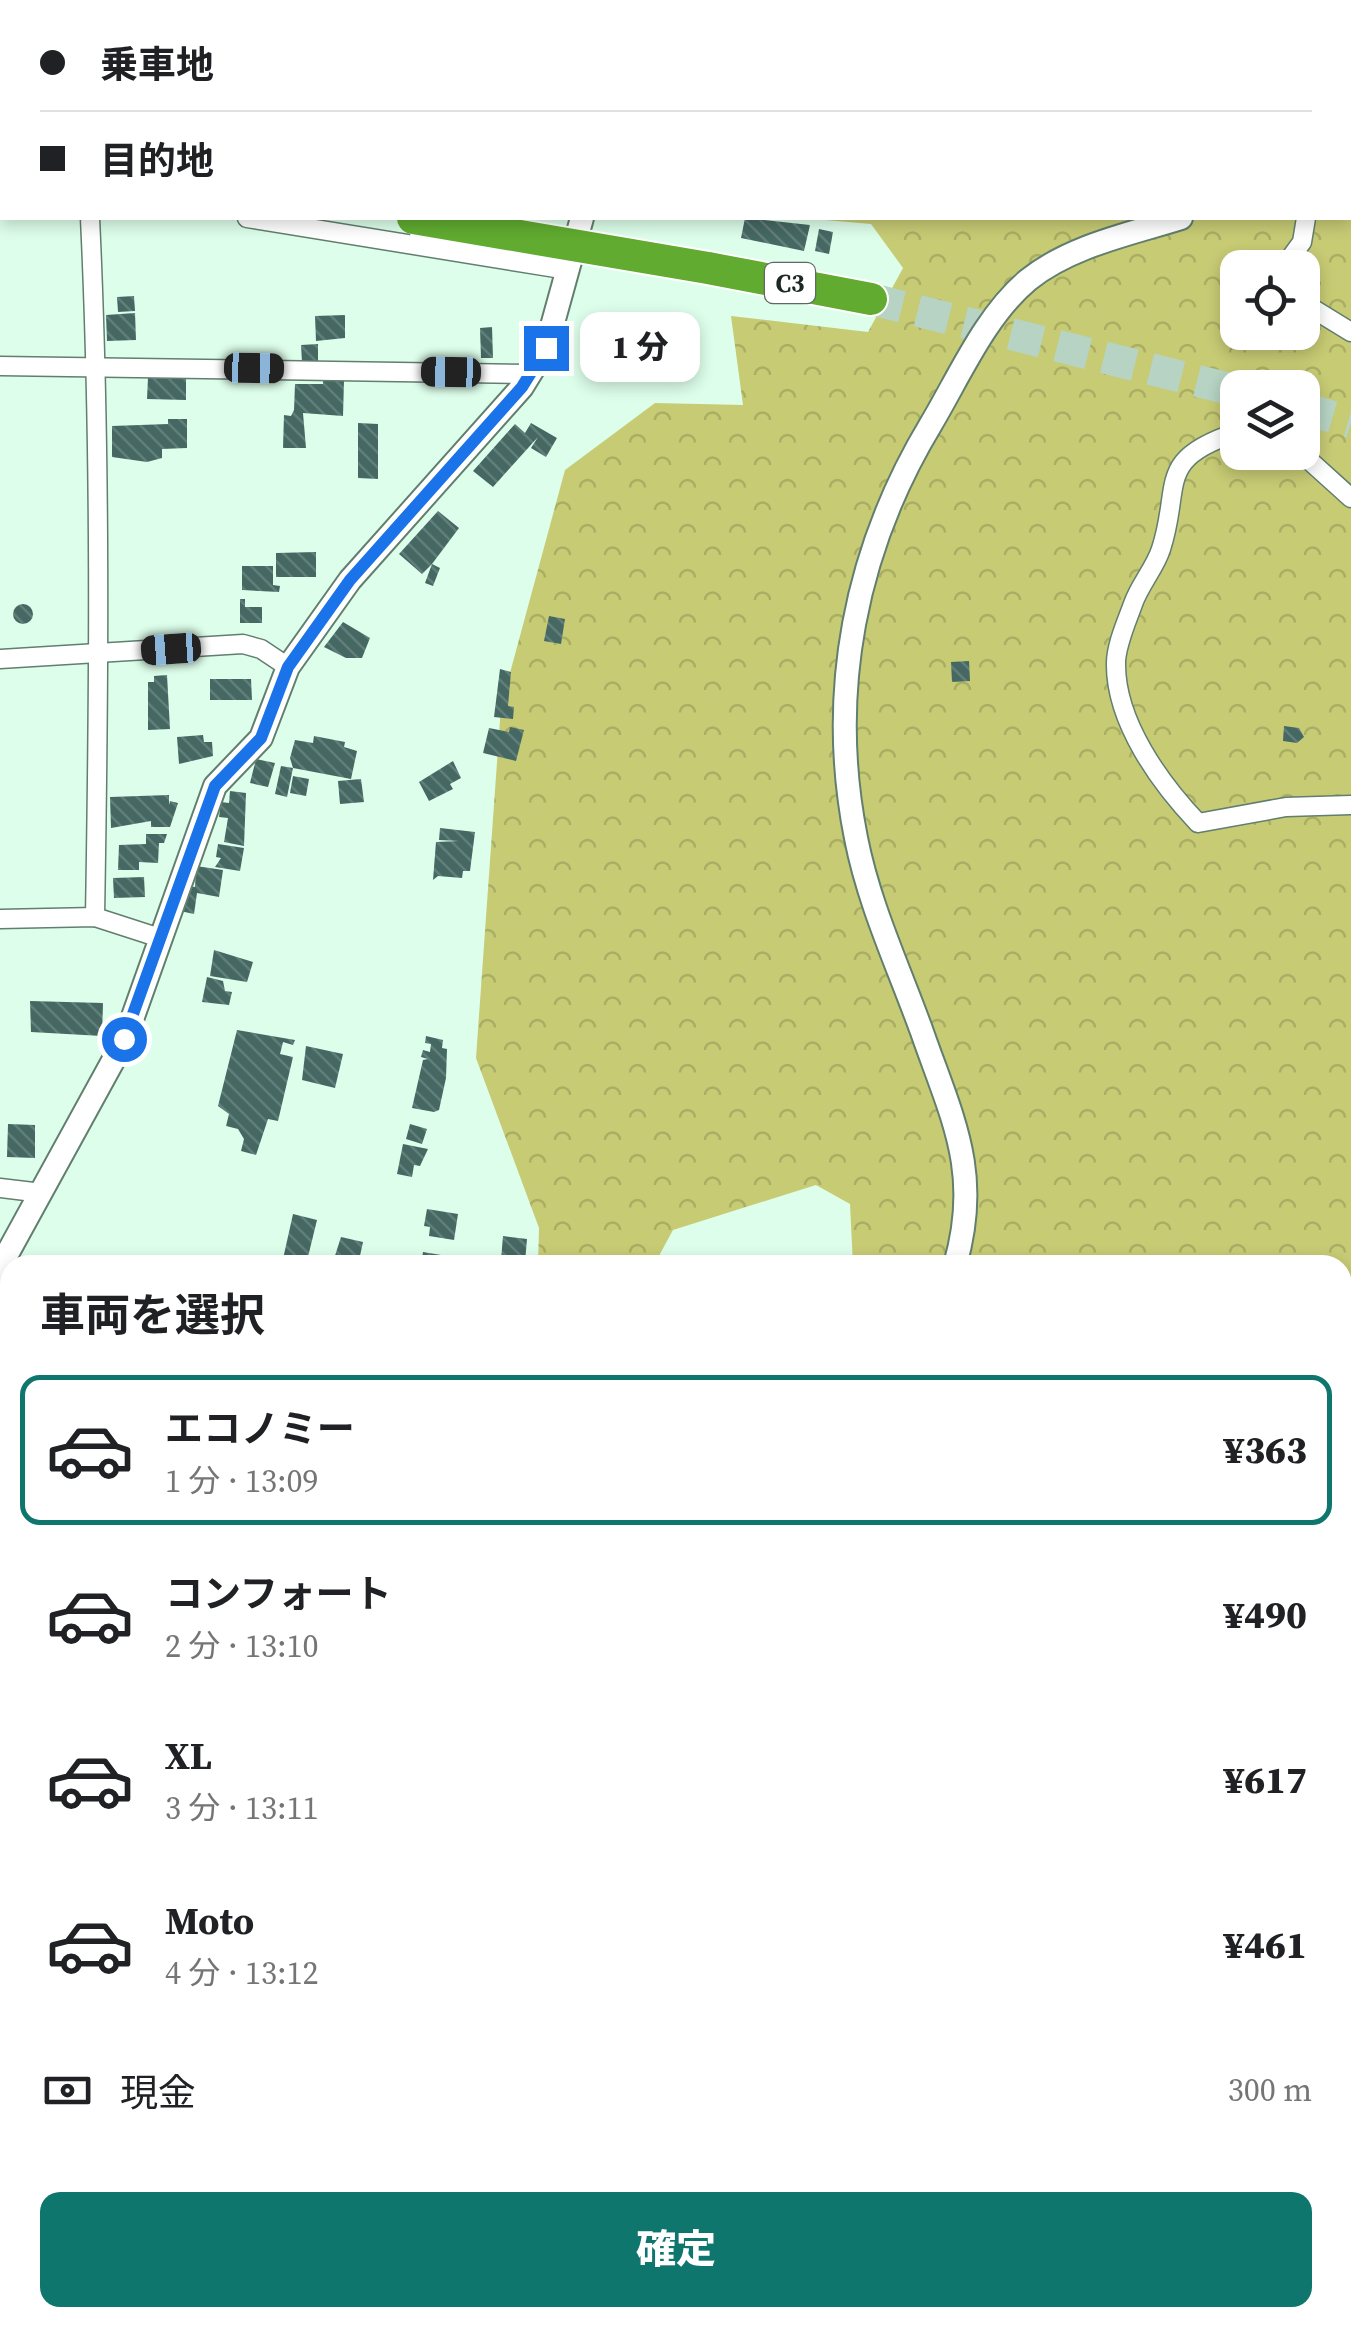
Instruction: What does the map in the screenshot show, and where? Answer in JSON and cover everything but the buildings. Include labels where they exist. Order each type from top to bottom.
[{"type":"highway","name":"C3","points":[[426,220],[872,299]]},
{"type":"street","points":[[90,220],[97,364],[99,654],[95,917]]},
{"type":"street","points":[[259,220],[568,270]]},
{"type":"street","points":[[7,1255],[124,1039],[215,786],[261,738],[288,667],[350,580],[530,374],[546,348],[581,220]]},
{"type":"street","points":[[958,1255],[965,1231],[968,1170],[950,1108],[871,895],[847,780],[844,702],[850,634],[874,537],[902,472],[1011,296],[1053,263],[1175,220]]},
{"type":"street","points":[[1296,250],[1302,242],[1306,220]]},
{"type":"street","points":[[1320,313],[1351,332]]},
{"type":"street","points":[[0,366],[97,364],[530,374]]},
{"type":"street","points":[[1220,438],[1206,442],[1183,463],[1170,487],[1168,523],[1160,553],[1134,600],[1116,659],[1118,691],[1132,726],[1171,795],[1198,823],[1286,807],[1351,806]]},
{"type":"street","points":[[1320,470],[1351,498]]},
{"type":"street","points":[[0,658],[242,644],[261,649],[288,667]]},
{"type":"street","points":[[0,919],[95,917],[160,938]]},
{"type":"street","points":[[0,1188],[42,1193]]},
{"type":"green space","points":[[825,220],[1351,220],[1351,1255],[853,1255],[850,1204],[816,1185],[673,1230],[659,1255],[538,1255],[539,1228],[476,1058],[501,706],[565,470],[655,403],[743,405],[731,316],[868,332],[903,268],[871,224]]},
{"type":"tunnel","points":[[871,299],[1220,386]]},
{"type":"tunnel","points":[[1320,413],[1351,422]]},
{"type":"route","points":[[124,1039],[215,786],[261,738],[288,667],[350,580],[522,387],[546,348]]}]
